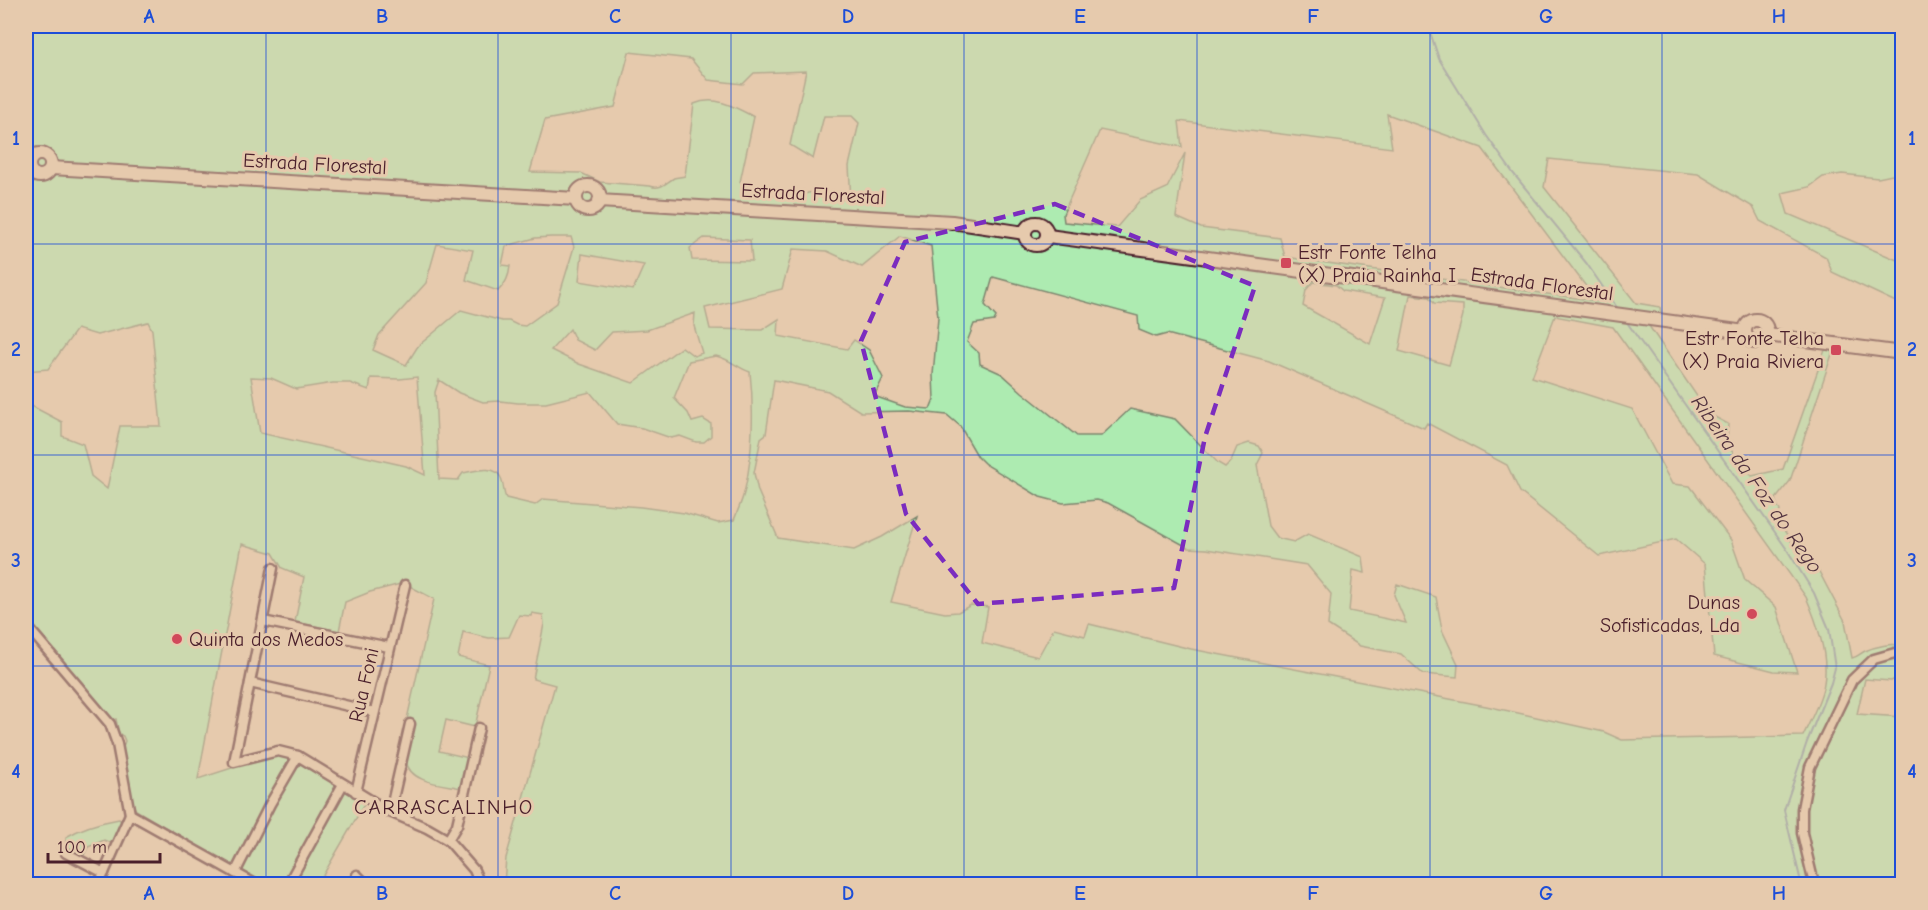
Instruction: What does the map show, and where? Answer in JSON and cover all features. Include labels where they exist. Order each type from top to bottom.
[{"type":"main road","points":[[41,154],[47,156],[51,162],[48,174],[42,176],[36,176],[27,167],[32,157],[41,154]]},
{"type":"main road","name":"Estrada Florestal","points":[[51,168],[576,199],[579,206],[586,209],[592,209],[599,201],[952,222],[1024,233],[1028,226],[1034,223],[1041,224],[1048,236],[1746,332],[1750,340],[1757,342],[1763,340],[1767,334],[1902,353]]},
{"type":"street","points":[[273,568],[234,762],[278,751],[298,756],[390,812],[448,840],[474,870],[477,885]]},
{"type":"street","name":"Rua Foni","points":[[356,792],[405,585]]},
{"type":"street","points":[[263,621],[389,647]]},
{"type":"street","points":[[26,628],[110,724],[117,744],[130,814],[99,885]]},
{"type":"street","points":[[1814,885],[1802,833],[1802,809],[1810,767],[1852,680],[1874,659],[1902,651]]},
{"type":"street","points":[[250,683],[374,712]]},
{"type":"street","points":[[390,812],[410,724]]},
{"type":"street","points":[[448,840],[457,825],[479,728]]},
{"type":"street","points":[[235,873],[270,804],[298,756]]},
{"type":"street","points":[[288,885],[343,784]]},
{"type":"street","points":[[130,814],[255,885]]},
{"type":"street","points":[[66,853],[104,873]]},
{"type":"street","points":[[357,875],[366,885]]},
{"type":"highlighted area","points":[[1055,204],[1255,286],[1205,437],[1174,588],[978,604],[906,514],[861,341],[905,242]]},
{"type":"green space","points":[[26,26],[1902,26],[1902,173],[1878,178],[1842,174],[1823,177],[1809,187],[1782,193],[1788,214],[1902,262],[1902,305],[1832,272],[1826,257],[1760,221],[1753,207],[1698,174],[1549,159],[1544,187],[1636,303],[1660,307],[1662,321],[1645,319],[1709,414],[1728,424],[1727,445],[1752,476],[1783,469],[1825,350],[1833,351],[1790,481],[1775,500],[1780,511],[1777,520],[1798,551],[1815,564],[1845,621],[1852,658],[1878,647],[1902,646],[1902,676],[1891,681],[1865,679],[1857,714],[1902,717],[1902,884],[504,884],[506,858],[555,685],[533,679],[544,624],[543,615],[532,613],[531,616],[519,615],[509,637],[489,638],[463,632],[458,657],[489,665],[475,727],[446,720],[439,751],[469,758],[462,788],[437,784],[414,774],[406,761],[414,723],[407,719],[434,599],[404,583],[370,592],[345,602],[339,631],[295,622],[304,577],[282,568],[273,553],[242,544],[198,779],[275,754],[286,755],[365,803],[318,884],[261,884],[136,810],[132,803],[122,749],[125,741],[119,734],[116,719],[111,721],[26,624],[26,403],[62,422],[62,436],[83,444],[91,476],[107,489],[120,426],[161,426],[152,330],[148,322],[97,335],[77,329],[48,369],[26,371]],"holes":[[[629,52],[691,59],[708,80],[743,84],[754,73],[806,71],[790,145],[813,159],[824,116],[852,116],[859,123],[849,166],[851,200],[829,198],[817,191],[782,196],[768,194],[740,182],[754,117],[725,103],[710,101],[694,104],[685,176],[674,178],[657,187],[600,182],[581,173],[530,172],[545,120],[615,107]],[[1387,114],[1482,148],[1597,301],[1285,257],[1280,238],[1201,228],[1176,217],[1185,153],[1167,188],[1140,200],[1117,227],[1064,222],[1063,214],[1100,130],[1182,147],[1179,121],[1392,148]],[[900,236],[931,246],[938,318],[933,375],[934,399],[930,409],[905,407],[874,396],[883,378],[869,350],[854,340],[847,349],[778,336],[779,319],[762,330],[710,329],[705,308],[782,289],[793,249],[827,251],[862,267]],[[571,237],[574,247],[557,303],[525,326],[461,310],[418,346],[406,365],[373,350],[379,335],[426,283],[437,244],[473,250],[466,280],[498,291],[507,280],[510,270],[510,266],[502,265],[506,246],[535,238]],[[704,238],[750,240],[752,261],[692,260],[690,248]],[[582,254],[644,265],[633,290],[579,281]],[[993,277],[1138,316],[1139,330],[1156,337],[1167,334],[1269,361],[1424,428],[1427,423],[1507,465],[1520,492],[1599,556],[1676,539],[1705,564],[1714,656],[1774,671],[1797,672],[1776,607],[1745,580],[1731,540],[1690,486],[1672,484],[1632,409],[1532,377],[1555,316],[1613,327],[1806,597],[1821,639],[1825,672],[1821,696],[1803,736],[1622,740],[1604,732],[1486,706],[1191,649],[1089,624],[1085,636],[1054,628],[1038,657],[982,643],[988,607],[971,605],[958,612],[945,613],[891,602],[917,516],[882,537],[854,550],[778,538],[758,491],[754,473],[761,438],[766,434],[774,380],[828,391],[861,412],[909,411],[947,415],[960,426],[978,457],[985,464],[1040,497],[1063,503],[1097,500],[1108,503],[1189,548],[1307,565],[1331,594],[1328,625],[1360,646],[1401,654],[1423,674],[1457,677],[1458,664],[1442,630],[1436,597],[1397,584],[1394,595],[1406,623],[1349,611],[1353,570],[1365,573],[1363,557],[1308,534],[1294,542],[1277,538],[1268,526],[1257,465],[1263,453],[1259,446],[1249,443],[1237,447],[1231,461],[1225,467],[1218,463],[1175,419],[1130,409],[1101,436],[1077,436],[1002,374],[980,364],[979,353],[967,342],[974,324],[994,321],[996,317],[985,305]],[[1313,282],[1336,285],[1343,291],[1385,298],[1370,344],[1303,306],[1306,290]],[[1410,295],[1429,297],[1434,303],[1463,305],[1463,315],[1449,365],[1399,351]],[[695,313],[694,326],[702,353],[694,356],[682,347],[633,383],[579,364],[551,350],[570,329],[575,340],[595,350],[612,332],[647,330]],[[716,356],[750,372],[752,400],[750,461],[744,493],[734,520],[718,523],[684,513],[641,507],[543,499],[535,505],[506,498],[501,478],[490,470],[463,473],[458,480],[439,479],[435,392],[439,380],[459,393],[483,402],[546,403],[590,392],[617,424],[642,428],[671,438],[680,436],[696,442],[704,442],[711,436],[711,424],[703,419],[692,422],[688,413],[674,398],[689,361]],[[251,377],[271,378],[296,389],[333,383],[350,383],[369,390],[371,378],[417,377],[425,475],[406,466],[260,433]]]},
{"type":"green space","points":[[119,819],[123,823],[116,845],[104,840],[88,847],[83,857],[66,847],[66,837],[92,826]]},
{"type":"waterway","name":"Ribeira da Foz do Rego","points":[[1428,26],[1439,59],[1486,135],[1513,173],[1587,264],[1618,309]]},
{"type":"waterway","name":"Ribeira da Foz do Rego","points":[[1626,321],[1786,548],[1814,593],[1829,629],[1835,668],[1784,810],[1800,878]]},
{"type":"place","name":"Estr Fonte Telha (X) Praia Rainha I","points":[[1286,263]]},
{"type":"place","name":"Estr Fonte Telha (X) Praia Riviera","points":[[1836,350]]},
{"type":"place","name":"Dunas Sofisticadas, Lda","points":[[1752,614]]},
{"type":"place","name":"Quinta dos Medos","points":[[177,639]]},
{"type":"district","name":"CARRASCALINHO","points":[[444,807]]}]
